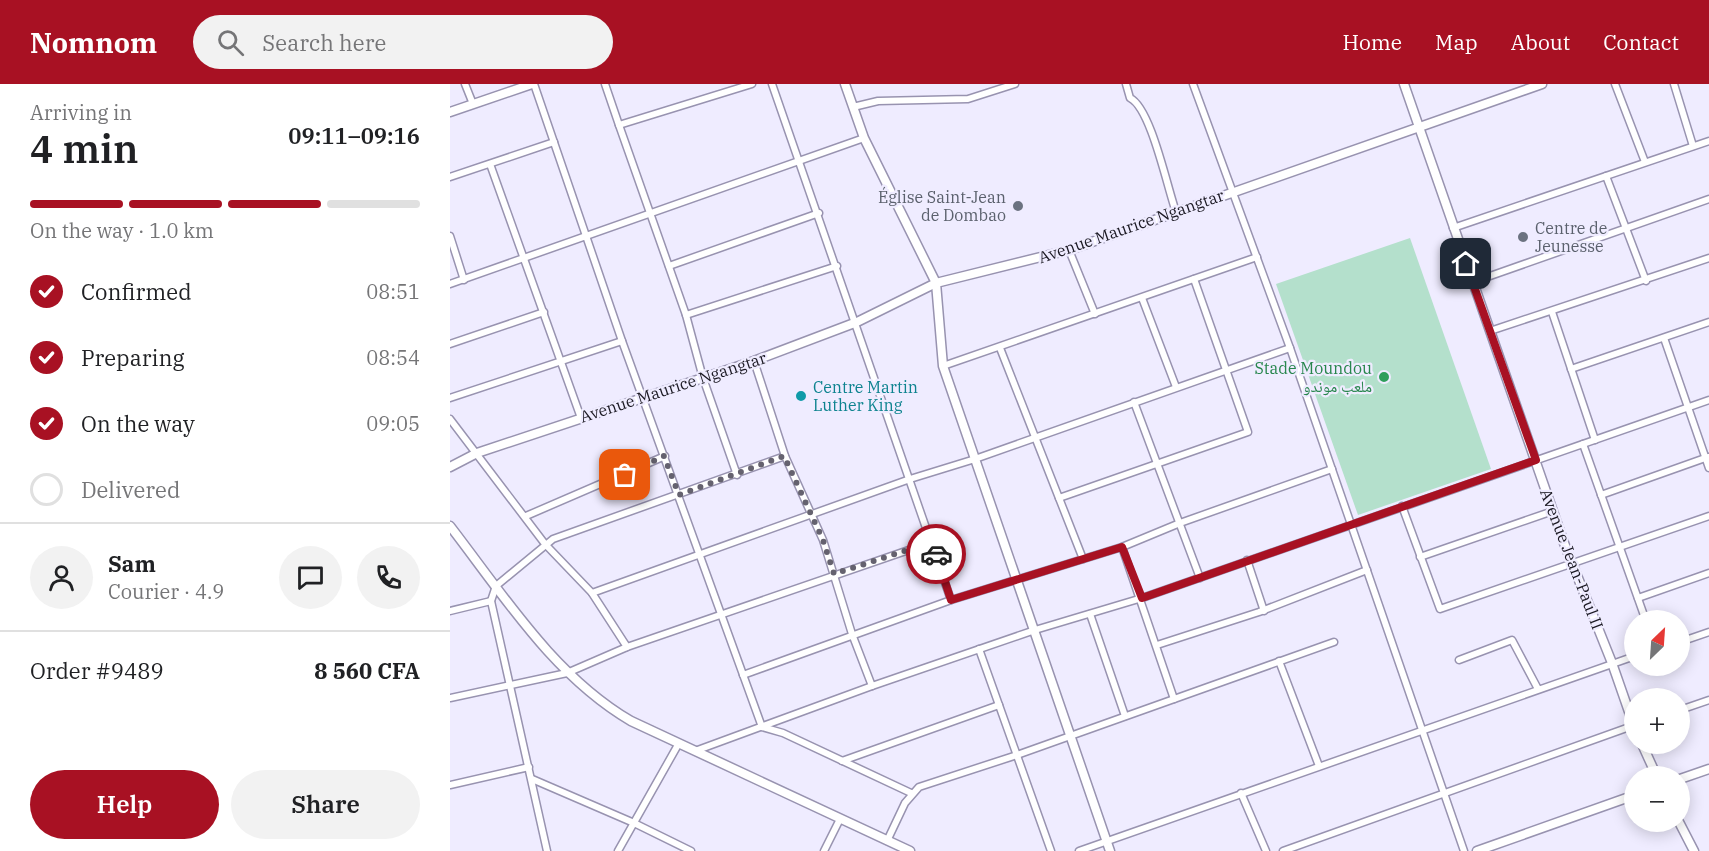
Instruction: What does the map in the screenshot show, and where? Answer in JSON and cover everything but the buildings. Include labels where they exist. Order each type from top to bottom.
[{"type":"street","points":[[465,84],[473,104]]},
{"type":"street","points":[[450,112],[533,84],[588,237],[622,341],[762,727]]},
{"type":"street","points":[[605,84],[686,315],[703,378],[737,475]]},
{"type":"street","points":[[619,125],[752,84]]},
{"type":"street","points":[[772,84],[857,322],[951,600]]},
{"type":"street","points":[[845,84],[864,138],[936,283],[943,366],[1110,851]]},
{"type":"street","points":[[853,107],[878,101],[968,99],[1015,84]]},
{"type":"street","points":[[1126,84],[1130,98],[1137,101],[1148,121],[1176,212]]},
{"type":"street","points":[[1193,84],[1290,348],[1464,851]]},
{"type":"street","name":"Avenue Jean-Paul II","points":[[1404,84],[1571,563],[1624,696]]},
{"type":"street","name":"Avenue Maurice Ngangtar","points":[[450,467],[477,453],[754,361],[857,322],[936,283],[1069,250],[1542,84]]},
{"type":"street","points":[[1615,84],[1644,162]]},
{"type":"street","points":[[1674,84],[1693,146]]},
{"type":"street","points":[[450,284],[525,260],[800,159],[864,138]]},
{"type":"street","points":[[1453,228],[1709,141]]},
{"type":"street","points":[[450,177],[554,142]]},
{"type":"street","points":[[490,164],[581,418]]},
{"type":"street","points":[[1606,176],[1646,281]]},
{"type":"street","points":[[1473,282],[1709,199]]},
{"type":"street","points":[[669,266],[819,213]]},
{"type":"street","points":[[451,240],[464,280]]},
{"type":"street","points":[[1069,250],[1095,314]]},
{"type":"street","points":[[943,366],[1257,257]]},
{"type":"street","points":[[1490,331],[1646,281],[1709,258]]},
{"type":"street","points":[[686,315],[837,266]]},
{"type":"street","points":[[1059,498],[1248,432],[1194,279]]},
{"type":"street","points":[[1142,298],[1176,387]]},
{"type":"street","points":[[450,344],[544,312]]},
{"type":"street","points":[[1551,312],[1596,440]]},
{"type":"street","points":[[1571,369],[1709,322]]},
{"type":"street","points":[[1664,338],[1709,468]]},
{"type":"street","points":[[450,398],[622,341]]},
{"type":"street","points":[[1000,348],[1083,560]]},
{"type":"street","points":[[592,593],[910,479],[975,459],[1290,348]]},
{"type":"street","points":[[754,361],[784,456],[823,540],[852,634],[872,686]]},
{"type":"street","points":[[695,751],[872,686],[1035,630],[1142,598],[1709,400]]},
{"type":"street","points":[[1134,402],[1200,578]]},
{"type":"street","points":[[450,419],[526,516],[545,544],[592,593],[627,647]]},
{"type":"street","points":[[1583,444],[1642,610]]},
{"type":"street","points":[[526,516],[664,456]]},
{"type":"street","points":[[548,851],[491,601],[496,586],[545,544],[575,530],[737,475],[784,456]]},
{"type":"street","points":[[1601,495],[1707,457]]},
{"type":"street","points":[[743,675],[951,600],[1122,547],[1180,523],[1332,469]]},
{"type":"street","points":[[1402,506],[1440,609],[1709,516]]},
{"type":"street","points":[[1420,557],[1553,511]]},
{"type":"street","points":[[450,526],[567,673],[614,711],[910,851]]},
{"type":"street","points":[[450,541],[460,539]]},
{"type":"street","points":[[450,699],[567,673],[627,647],[932,542]]},
{"type":"street","points":[[1122,547],[1142,598],[1174,699]]},
{"type":"street","points":[[1247,560],[1264,611]]},
{"type":"street","points":[[1157,645],[1264,611],[1367,570]]},
{"type":"street","points":[[1638,598],[1709,573]]},
{"type":"street","points":[[450,611],[491,601]]},
{"type":"street","points":[[1090,614],[1125,716]]},
{"type":"street","points":[[1690,639],[1709,632]]},
{"type":"street","points":[[1459,660],[1512,639],[1538,689]]},
{"type":"street","points":[[887,841],[911,793],[919,787],[1017,755],[1334,642]]},
{"type":"street","points":[[979,649],[1051,851]]},
{"type":"street","points":[[1079,851],[1624,659]]},
{"type":"street","points":[[1279,661],[1319,766]]},
{"type":"street","points":[[1690,707],[1709,700]]},
{"type":"street","points":[[842,761],[999,705]]},
{"type":"street","points":[[762,727],[783,733],[911,793]]},
{"type":"street","points":[[1283,851],[1624,731]]},
{"type":"street","points":[[618,851],[679,743]]},
{"type":"street","points":[[450,785],[529,767]]},
{"type":"street","points":[[1690,775],[1709,768]]},
{"type":"street","points":[[532,779],[634,822],[691,851]]},
{"type":"street","points":[[1241,793],[1266,851]]},
{"type":"street","points":[[1476,851],[1624,799]]},
{"type":"street","points":[[824,851],[840,819]]},
{"type":"street","points":[[1685,832],[1694,851]]},
{"type":"green space","name":"Stade Moundou ملعب موندو","points":[[1410,238],[1491,469],[1358,515],[1276,284]]},
{"type":"way so far","points":[[625,475],[664,456],[679,495],[784,456],[823,540],[834,574],[932,542],[936,554]]},
{"type":"place","name":"Église Saint-Jean de Dombao","points":[[1018,206]]},
{"type":"place","name":"Centre de Jeunesse","points":[[1523,237]]},
{"type":"place","name":"Stade Moundou ملعب موندو","points":[[1384,377]]},
{"type":"place","name":"Centre Martin Luther King","points":[[801,396]]},
{"type":"route","points":[[936,554],[951,600],[1122,547],[1142,598],[1536,460],[1466,264]]}]
